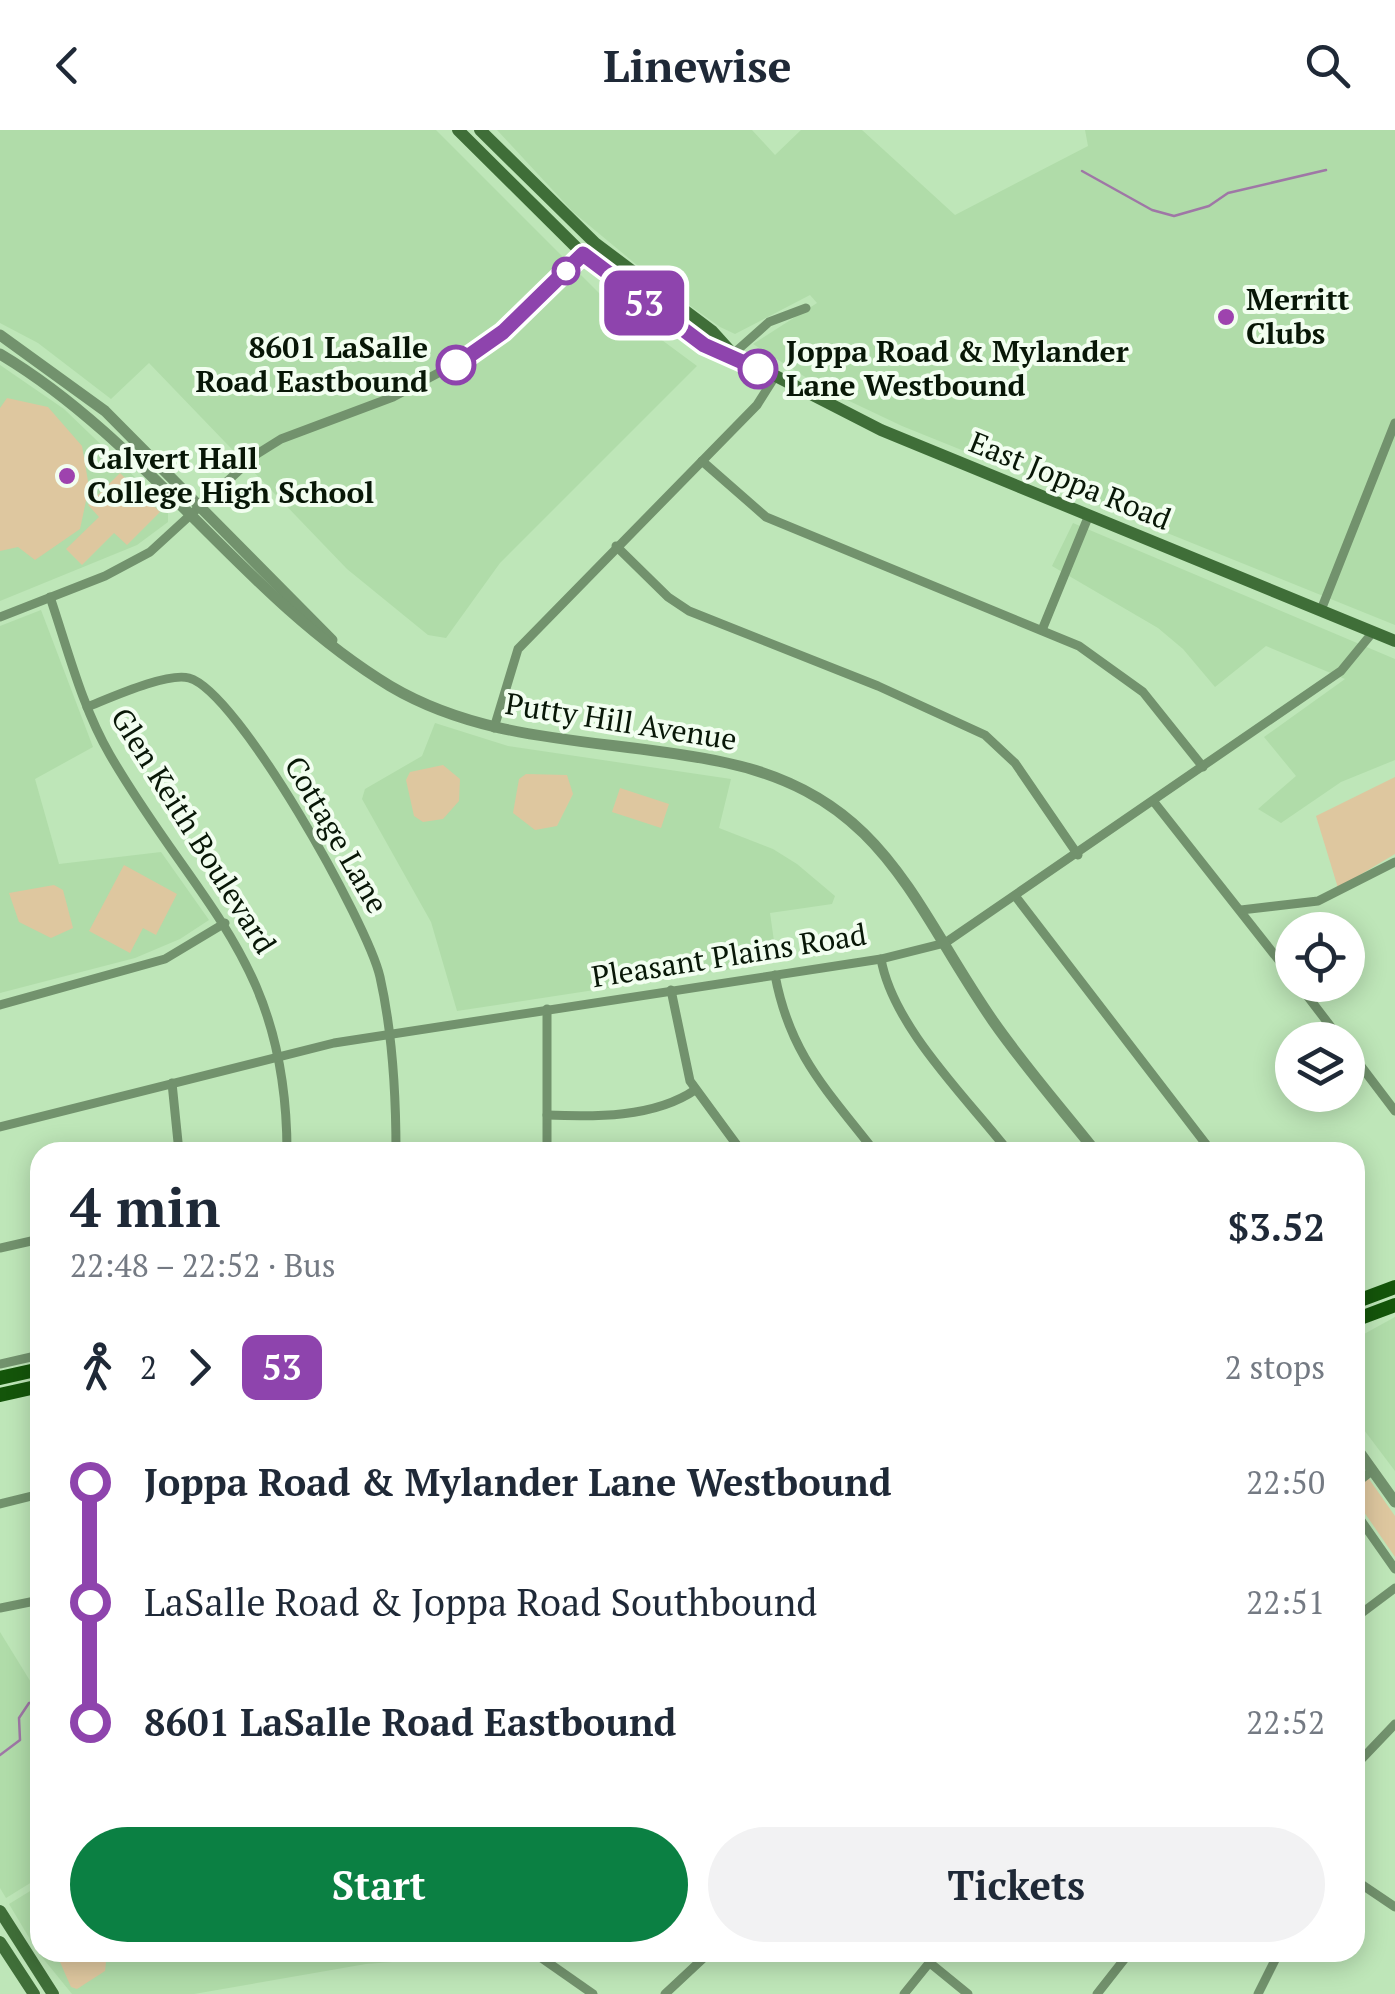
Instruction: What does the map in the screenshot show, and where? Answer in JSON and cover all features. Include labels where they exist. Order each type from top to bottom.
[{"type":"main road","name":"East Joppa Road","points":[[458,130],[583,254],[704,345],[733,354],[881,430],[1395,641]]},
{"type":"main road","name":"East Joppa Road","points":[[480,130],[596,243],[712,331],[733,354]]},
{"type":"main road","points":[[583,254],[596,243]]},
{"type":"main road","points":[[1365,1298],[1395,1287]]},
{"type":"main road","points":[[1365,1316],[1395,1304]]},
{"type":"main road","points":[[0,1378],[30,1370]]},
{"type":"main road","points":[[0,1395],[30,1388]]},
{"type":"main road","points":[[0,1911],[4,1937],[34,1994]]},
{"type":"main road","points":[[4,1937],[53,1994]]},
{"type":"street","points":[[0,617],[132,564],[196,513],[257,454],[282,439],[406,391],[476,353],[583,254]]},
{"type":"street","points":[[733,354],[769,322],[806,308]]},
{"type":"street","name":"Putty Hill Avenue","points":[[0,335],[106,412],[196,513]]},
{"type":"street","name":"Putty Hill Avenue","points":[[0,354],[108,436],[196,513],[338,648],[403,693],[494,728],[710,760],[781,781],[831,808],[871,840],[908,882],[995,1024],[1088,1142]]},
{"type":"street","points":[[494,728],[518,649],[757,406],[774,378]]},
{"type":"street","points":[[1321,610],[1395,422]]},
{"type":"street","points":[[702,461],[766,517],[1042,630],[1100,659],[1143,692],[1203,766]]},
{"type":"street","points":[[1042,630],[1089,515]]},
{"type":"street","points":[[616,546],[668,597],[689,611],[878,686],[994,740],[1014,762],[1078,855]]},
{"type":"street","name":"Glen Keith Boulevard","points":[[50,598],[88,708],[126,780],[225,924],[260,988],[280,1056],[286,1142]]},
{"type":"street","name":"Pleasant Plains Road","points":[[0,1127],[280,1056],[389,1034],[881,959],[945,943],[1341,671],[1373,632]]},
{"type":"street","name":"Cottage Lane","points":[[88,708],[171,678],[192,678],[215,695],[253,744],[357,914],[380,976],[389,1034],[395,1142]]},
{"type":"street","points":[[1154,802],[1275,954]]},
{"type":"street","points":[[1242,910],[1336,895],[1395,862]]},
{"type":"street","points":[[1016,897],[1204,1142]]},
{"type":"street","points":[[0,1005],[165,959],[225,924]]},
{"type":"street","points":[[881,959],[886,983],[906,1020],[1001,1142]]},
{"type":"street","points":[[775,975],[786,1026],[800,1055],[867,1142]]},
{"type":"street","points":[[671,990],[681,1057],[695,1090],[734,1142]]},
{"type":"street","points":[[1312,1002],[1327,1022]]},
{"type":"street","points":[[546,1009],[547,1142]]},
{"type":"street","points":[[1365,1071],[1395,1111]]},
{"type":"street","points":[[172,1084],[178,1142]]},
{"type":"street","points":[[547,1115],[600,1118],[669,1103],[695,1090]]},
{"type":"street","points":[[0,1248],[30,1241]]},
{"type":"street","points":[[0,1364],[30,1358]]},
{"type":"street","points":[[1365,1459],[1395,1502]]},
{"type":"street","points":[[1365,1477],[1374,1470]]},
{"type":"street","points":[[0,1504],[30,1496]]},
{"type":"street","points":[[1365,1526],[1395,1569]]},
{"type":"street","points":[[1365,1610],[1395,1588]]},
{"type":"street","points":[[0,1608],[30,1602]]},
{"type":"street","points":[[1365,1756],[1395,1724]]},
{"type":"street","points":[[1365,1886],[1393,1902]]},
{"type":"street","points":[[547,1962],[593,1994]]},
{"type":"street","points":[[666,1994],[700,1962]]},
{"type":"street","points":[[1096,1994],[1122,1962]]},
{"type":"street","points":[[1258,1994],[1274,1962]]},
{"type":"street","points":[[904,1994],[930,1963],[968,1994]]},
{"type":"shaded area","points":[[0,130],[436,130],[601,295],[697,366],[500,563],[446,638],[428,635],[347,569],[149,363],[111,399],[38,343],[0,323]]},
{"type":"shaded area","points":[[497,130],[752,130],[775,155],[801,130],[862,130],[955,215],[1088,146],[1085,130],[1395,130],[1395,625],[902,426],[826,390],[753,344],[817,303],[810,295],[735,334],[720,327],[661,285],[573,212]]},
{"type":"shaded area","name":"Calvert Hall College High School","points":[[0,365],[64,409],[168,509],[168,522],[137,545],[0,601]]},
{"type":"shaded area","points":[[7,398],[48,407],[82,446],[89,487],[80,529],[35,560],[18,547],[0,551],[0,408]]},
{"type":"shaded area","points":[[120,473],[160,512],[127,545],[114,533],[82,565],[66,549],[99,517],[88,505]]},
{"type":"shaded area","points":[[1073,523],[1395,659],[1395,760],[1341,782],[1281,823],[1258,809],[1296,776],[1264,737],[1345,679],[1266,646],[1215,687],[1183,649],[1158,628],[1052,566]]},
{"type":"shaded area","points":[[41,610],[93,747],[35,779],[59,864],[161,852],[209,920],[180,939],[135,958],[0,993],[0,626]]},
{"type":"shaded area","points":[[435,723],[508,746],[731,779],[719,828],[773,849],[797,864],[835,896],[832,904],[770,913],[777,962],[457,1011],[431,922],[362,799],[365,789],[422,756]]},
{"type":"shaded area","points":[[443,765],[460,779],[459,801],[443,819],[423,822],[414,816],[406,780],[410,772]]},
{"type":"shaded area","points":[[526,774],[567,775],[573,794],[557,826],[535,830],[513,813],[519,779]]},
{"type":"shaded area","points":[[1395,777],[1395,854],[1338,888],[1316,816]]},
{"type":"shaded area","points":[[620,788],[669,804],[661,828],[612,812]]},
{"type":"shaded area","points":[[124,865],[177,894],[156,935],[143,928],[130,953],[89,931]]},
{"type":"shaded area","points":[[54,885],[63,890],[73,928],[51,938],[19,922],[9,893]]},
{"type":"shaded area","points":[[1395,1317],[1395,1471],[1365,1431],[1365,1334]]},
{"type":"shaded area","points":[[1365,1473],[1395,1516],[1395,1557],[1365,1514]]},
{"type":"shaded area","points":[[0,1632],[30,1681],[30,1883],[6,1898],[0,1888]]},
{"type":"shaded area","points":[[30,1891],[30,1939],[9,1904]]},
{"type":"shaded area","points":[[46,1962],[392,1962],[194,1994],[72,1994]]},
{"type":"shaded area","points":[[60,1962],[106,1962],[105,1971],[77,1989],[71,1987]]},
{"type":"waterway","points":[[1082,171],[1152,210],[1174,216],[1209,206],[1228,193],[1326,170]]},
{"type":"waterway","points":[[0,1755],[20,1740],[19,1718],[30,1703]]},
{"type":"bus line","name":"53","points":[[456,365],[503,332],[583,254],[704,345],[733,354],[758,369]]},
{"type":"place","name":"Merritt Clubs","points":[[1226,317]]},
{"type":"place","name":"8601 LaSalle Road Eastbound","points":[[456,365]]},
{"type":"place","name":"Joppa Road & Mylander Lane Westbound","points":[[758,369]]},
{"type":"place","name":"Calvert Hall College High School","points":[[67,476]]}]
